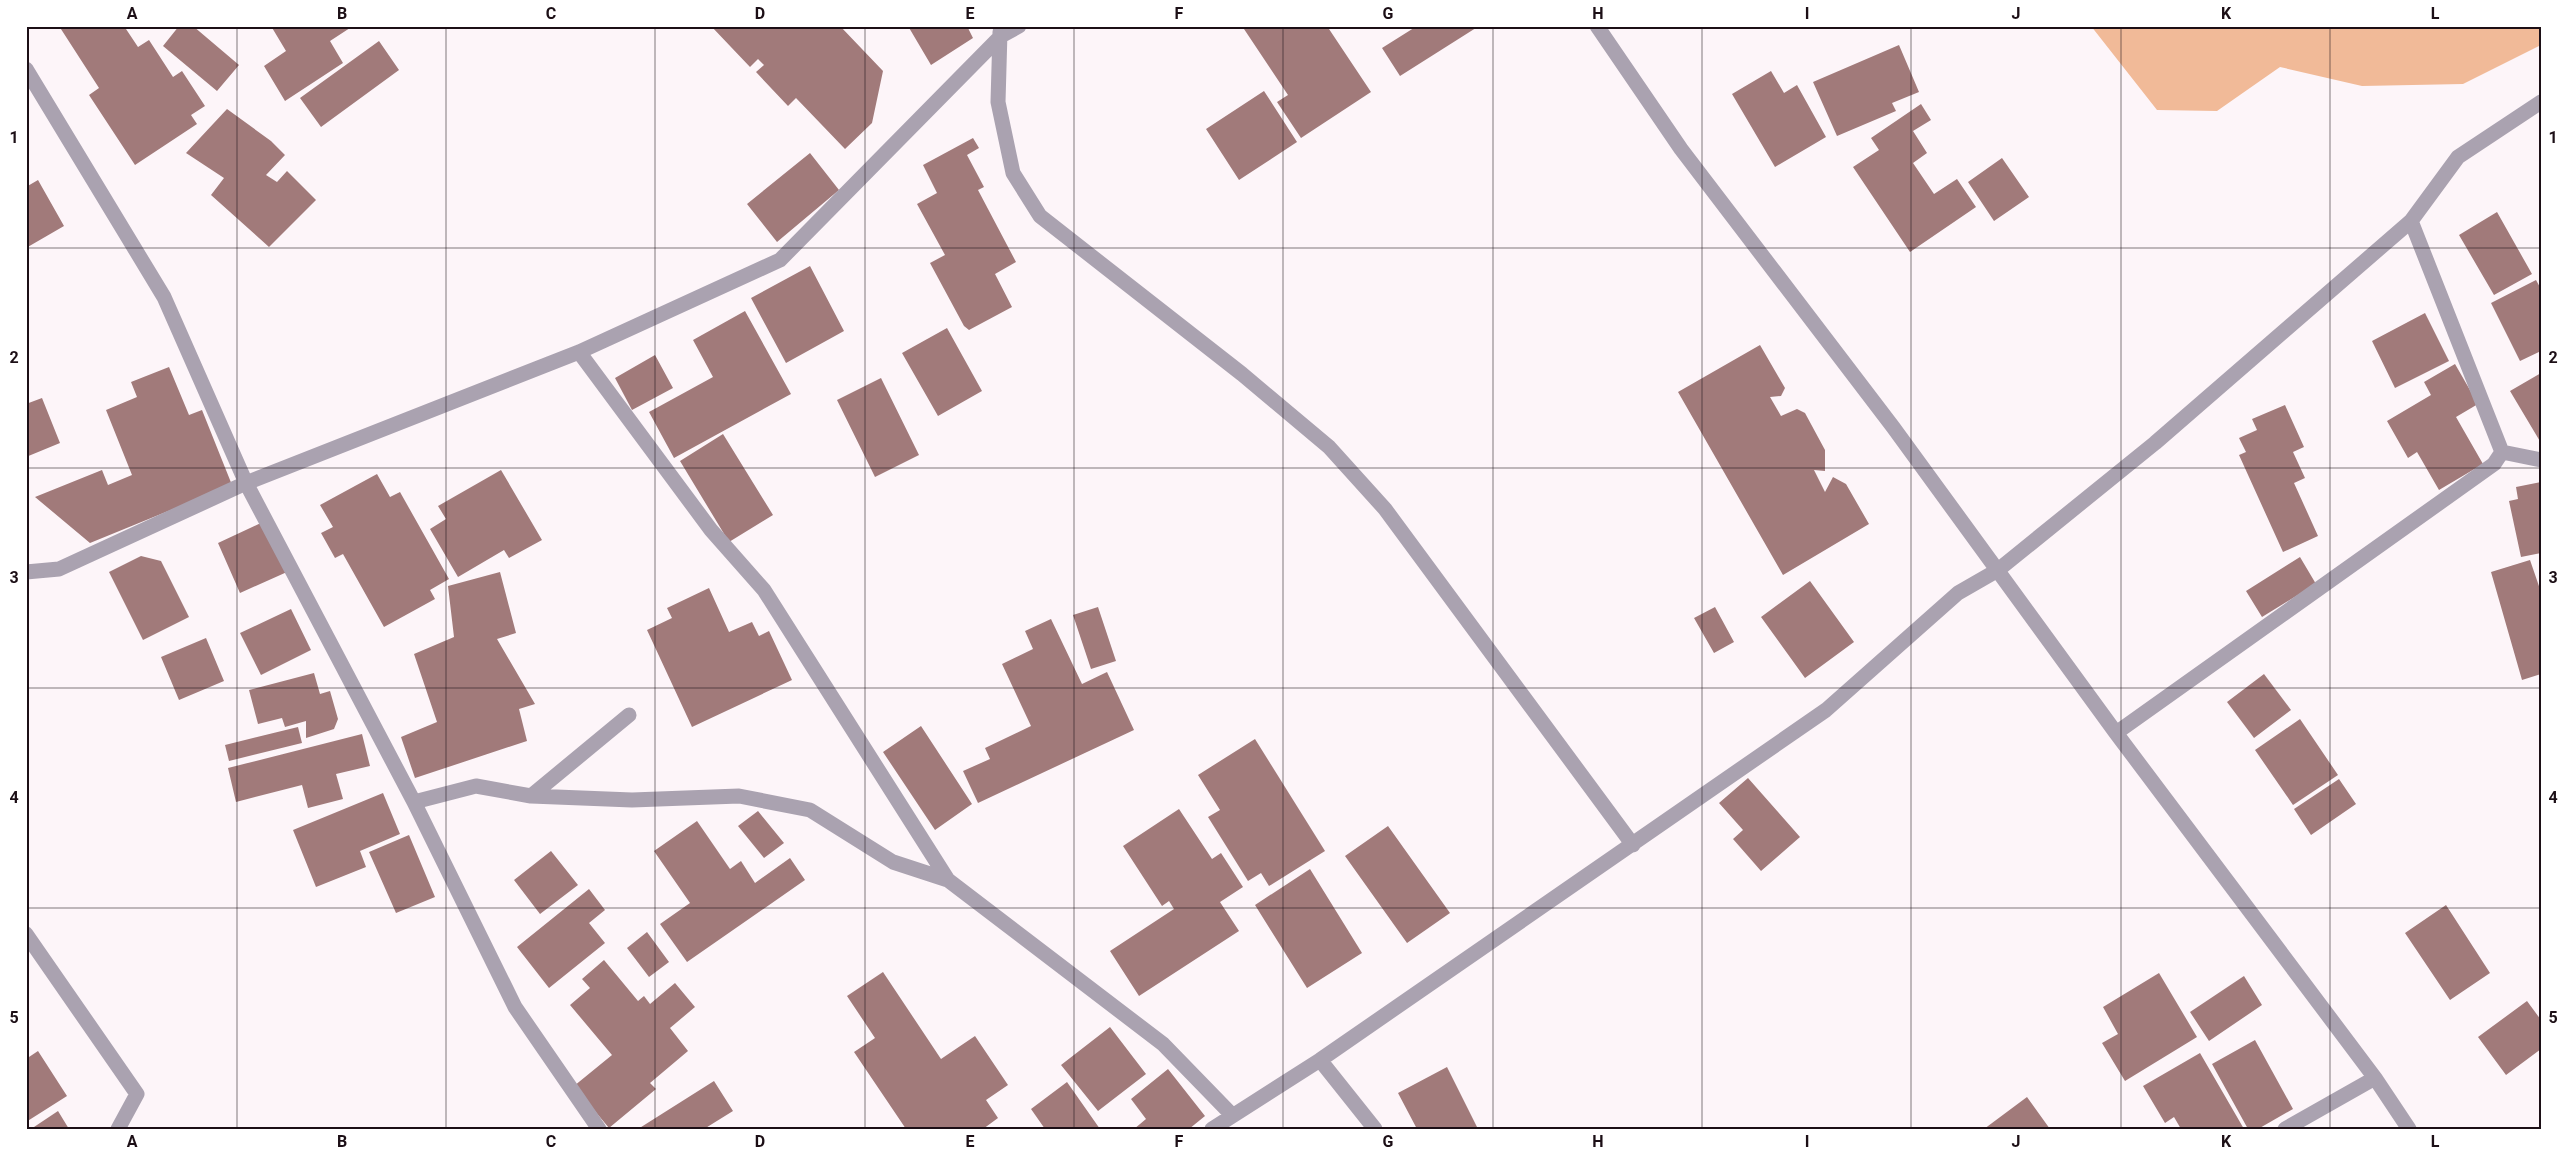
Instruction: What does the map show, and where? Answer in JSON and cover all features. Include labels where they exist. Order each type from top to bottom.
[{"type":"street","points":[[26,572],[59,569],[246,483],[579,352],[780,260],[1000,31],[1019,26]]},
{"type":"street","points":[[1596,26],[1681,150],[1893,427],[2116,733],[2375,1078],[2409,1129]]},
{"type":"street","points":[[1000,31],[998,102],[1013,174],[1040,216],[1111,274],[1242,374],[1329,447],[1385,509],[1632,845]]},
{"type":"street","points":[[26,69],[164,297],[246,483],[414,802],[515,1007],[599,1129]]},
{"type":"street","points":[[1212,1129],[1320,1060],[1826,710],[1958,593],[1998,570],[2155,442],[2412,221],[2458,157],[2541,102]]},
{"type":"street","points":[[2412,221],[2502,452]]},
{"type":"street","points":[[579,352],[711,530],[764,590],[948,880]]},
{"type":"street","points":[[2116,733],[2494,464],[2502,452]]},
{"type":"street","points":[[2502,452],[2541,460]]},
{"type":"street","points":[[531,796],[629,716]]},
{"type":"street","points":[[414,802],[476,786],[531,796],[632,800],[739,796],[810,810],[893,862],[948,880],[1163,1044],[1232,1115]]},
{"type":"street","points":[[26,934],[137,1094],[118,1129]]},
{"type":"street","points":[[1320,1060],[1375,1129]]},
{"type":"street","points":[[2285,1129],[2375,1078]]},
{"type":"shaded area","points":[[2091,26],[2541,26],[2541,45],[2463,84],[2362,86],[2280,67],[2217,111],[2157,110]]},
{"type":"building","points":[[59,26],[124,26],[138,47],[149,40],[173,77],[182,71],[205,106],[191,115],[197,124],[135,165],[89,95],[99,88]]},
{"type":"building","points":[[179,26],[193,26],[239,65],[217,91],[163,46]]},
{"type":"building","points":[[271,26],[353,26],[330,41],[343,63],[285,101],[264,66],[286,51]]},
{"type":"building","points":[[711,26],[840,26],[883,71],[872,123],[845,149],[796,98],[788,106],[756,72],[764,65],[758,59],[750,67]]},
{"type":"building","points":[[908,26],[967,26],[973,38],[931,65]]},
{"type":"building","points":[[1242,26],[1327,26],[1371,92],[1301,138],[1277,102],[1288,95]]},
{"type":"building","points":[[1417,26],[1479,26],[1400,76],[1382,48]]},
{"type":"building","points":[[379,41],[399,70],[321,127],[300,98]]},
{"type":"building","points":[[1899,45],[1919,92],[1892,103],[1896,111],[1837,136],[1813,82]]},
{"type":"building","points":[[1771,71],[1784,93],[1797,85],[1826,137],[1775,167],[1732,94]]},
{"type":"building","points":[[1264,91],[1297,142],[1239,180],[1206,129]]},
{"type":"building","points":[[1921,104],[1931,120],[1913,131],[1927,153],[1913,163],[1934,194],[1957,179],[1976,207],[1910,252],[1853,167],[1879,150],[1871,138]]},
{"type":"building","points":[[227,109],[271,141],[285,155],[266,175],[277,182],[287,171],[316,200],[269,247],[211,195],[224,178],[186,153]]},
{"type":"building","points":[[973,138],[979,148],[967,155],[984,187],[978,190],[1016,262],[995,274],[1012,307],[969,330],[964,326],[930,263],[945,255],[917,204],[937,193],[923,165]]},
{"type":"building","points":[[810,153],[839,190],[777,242],[747,204]]},
{"type":"building","points":[[2002,158],[2029,197],[1994,221],[1968,182]]},
{"type":"building","points":[[38,180],[64,226],[26,248],[26,187]]},
{"type":"building","points":[[2497,212],[2532,274],[2494,295],[2459,235]]},
{"type":"building","points":[[810,266],[844,331],[786,363],[751,298]]},
{"type":"building","points":[[2536,280],[2541,289],[2541,351],[2520,361],[2491,303]]},
{"type":"building","points":[[745,311],[791,394],[674,458],[649,412],[713,377],[693,340]]},
{"type":"building","points":[[2425,313],[2449,361],[2395,388],[2372,341]]},
{"type":"building","points":[[947,328],[982,391],[938,416],[902,353]]},
{"type":"building","points":[[1760,345],[1785,388],[1781,396],[1770,397],[1781,416],[1797,409],[1805,413],[1825,450],[1825,471],[1814,470],[1825,492],[1833,477],[1846,484],[1869,524],[1783,575],[1678,392]]},
{"type":"building","points":[[655,355],[673,388],[632,410],[615,378]]},
{"type":"building","points":[[2455,364],[2478,404],[2456,417],[2483,464],[2439,490],[2417,452],[2408,458],[2387,421],[2431,395],[2424,382]]},
{"type":"building","points":[[169,367],[189,415],[202,410],[232,485],[90,543],[35,497],[102,470],[108,485],[132,475],[106,410],[137,397],[131,382]]},
{"type":"building","points":[[2541,373],[2541,443],[2510,391]]},
{"type":"building","points":[[881,378],[919,455],[875,477],[837,400]]},
{"type":"building","points":[[42,398],[60,443],[26,457],[26,404]]},
{"type":"building","points":[[2285,405],[2304,447],[2293,452],[2305,478],[2294,483],[2318,536],[2283,552],[2239,455],[2246,452],[2239,438],[2257,430],[2252,419]]},
{"type":"building","points":[[723,434],[773,515],[729,542],[680,461]]},
{"type":"building","points":[[501,470],[542,540],[509,558],[504,550],[458,577],[430,529],[446,519],[438,506]]},
{"type":"building","points":[[377,474],[390,497],[400,492],[449,579],[430,590],[435,599],[384,627],[343,554],[335,558],[321,533],[333,527],[320,505]]},
{"type":"building","points":[[2541,482],[2541,553],[2521,557],[2509,501],[2518,499],[2516,487]]},
{"type":"building","points":[[265,521],[287,572],[240,593],[218,543]]},
{"type":"building","points":[[141,556],[161,561],[189,617],[143,640],[109,572]]},
{"type":"building","points":[[2300,557],[2316,584],[2262,617],[2246,591]]},
{"type":"building","points":[[2530,560],[2541,592],[2541,674],[2522,680],[2491,572]]},
{"type":"building","points":[[500,572],[516,633],[497,639],[535,704],[519,709],[527,741],[415,778],[401,737],[437,722],[414,654],[454,637],[448,586]]},
{"type":"building","points":[[1810,581],[1854,642],[1805,678],[1761,617]]},
{"type":"building","points":[[709,588],[729,632],[752,622],[759,636],[769,631],[792,680],[692,727],[647,630],[672,618],[667,608]]},
{"type":"building","points":[[1098,607],[1116,661],[1091,669],[1073,615]]},
{"type":"building","points":[[1715,607],[1734,642],[1714,653],[1694,618]]},
{"type":"building","points":[[291,609],[311,650],[261,675],[240,633]]},
{"type":"building","points":[[1051,619],[1082,684],[1107,672],[1134,730],[978,803],[963,771],[990,759],[985,748],[1031,726],[1002,664],[1033,649],[1025,631]]},
{"type":"building","points":[[206,638],[224,681],[179,700],[161,657]]},
{"type":"building","points":[[314,673],[320,694],[330,691],[338,719],[334,729],[306,738],[306,721],[285,727],[282,718],[258,724],[249,690]]},
{"type":"building","points":[[2264,674],[2291,710],[2254,738],[2227,702]]},
{"type":"building","points":[[2300,719],[2338,775],[2293,805],[2255,750]]},
{"type":"building","points":[[921,726],[972,804],[935,830],[883,752]]},
{"type":"building","points":[[298,727],[302,743],[229,761],[225,745]]},
{"type":"building","points":[[362,734],[370,766],[336,774],[343,799],[308,808],[302,785],[236,802],[228,768]]},
{"type":"building","points":[[1255,739],[1325,851],[1269,886],[1261,873],[1248,881],[1208,817],[1220,810],[1198,775]]},
{"type":"building","points":[[1748,778],[1800,837],[1761,871],[1733,839],[1743,830],[1719,803]]},
{"type":"building","points":[[2339,779],[2356,804],[2311,835],[2294,809]]},
{"type":"building","points":[[383,793],[400,834],[360,851],[366,867],[316,887],[293,830]]},
{"type":"building","points":[[1179,809],[1212,859],[1221,853],[1243,887],[1220,902],[1239,931],[1139,996],[1110,951],[1174,909],[1169,901],[1162,906],[1123,846]]},
{"type":"building","points":[[758,811],[784,843],[764,858],[738,826]]},
{"type":"building","points":[[697,821],[730,869],[741,861],[755,883],[790,858],[805,880],[687,962],[660,924],[690,903],[654,851]]},
{"type":"building","points":[[1388,826],[1450,913],[1407,943],[1345,856]]},
{"type":"building","points":[[409,835],[435,897],[396,913],[369,852]]},
{"type":"building","points":[[551,851],[578,885],[540,914],[514,880]]},
{"type":"building","points":[[1310,869],[1362,953],[1307,988],[1255,905]]},
{"type":"building","points":[[589,889],[605,910],[589,923],[605,943],[549,988],[517,947]]},
{"type":"building","points":[[2446,905],[2490,973],[2450,1000],[2405,933]]},
{"type":"building","points":[[647,932],[669,962],[649,977],[627,948]]},
{"type":"building","points":[[604,960],[638,1001],[644,996],[650,1004],[675,983],[695,1007],[670,1028],[688,1051],[650,1083],[656,1089],[609,1128],[574,1086],[612,1055],[570,1005],[590,988],[582,979]]},
{"type":"building","points":[[883,972],[941,1059],[975,1036],[1008,1085],[986,1100],[998,1118],[983,1129],[906,1129],[854,1052],[875,1038],[847,996]]},
{"type":"building","points":[[2159,973],[2197,1037],[2125,1081],[2102,1043],[2118,1034],[2103,1007]]},
{"type":"building","points":[[2244,976],[2262,1005],[2209,1041],[2190,1012]]},
{"type":"building","points":[[2527,1001],[2541,1020],[2541,1049],[2506,1075],[2478,1037]]},
{"type":"building","points":[[1110,1027],[1146,1074],[1098,1111],[1061,1065]]},
{"type":"building","points":[[2255,1040],[2293,1109],[2258,1129],[2248,1129],[2212,1064]]},
{"type":"building","points":[[38,1051],[67,1096],[26,1122],[26,1059]]},
{"type":"building","points":[[2200,1053],[2244,1129],[2181,1129],[2174,1117],[2165,1123],[2143,1086]]},
{"type":"building","points":[[1447,1067],[1478,1129],[1417,1129],[1398,1093]]},
{"type":"building","points":[[1168,1069],[1205,1116],[1189,1129],[1134,1129],[1146,1119],[1131,1099]]},
{"type":"building","points":[[714,1081],[733,1111],[704,1129],[638,1129]]},
{"type":"building","points":[[1067,1082],[1100,1129],[1045,1129],[1031,1109]]},
{"type":"building","points":[[2027,1097],[2050,1129],[1984,1129]]},
{"type":"building","points":[[58,1111],[69,1129],[31,1129]]}]
